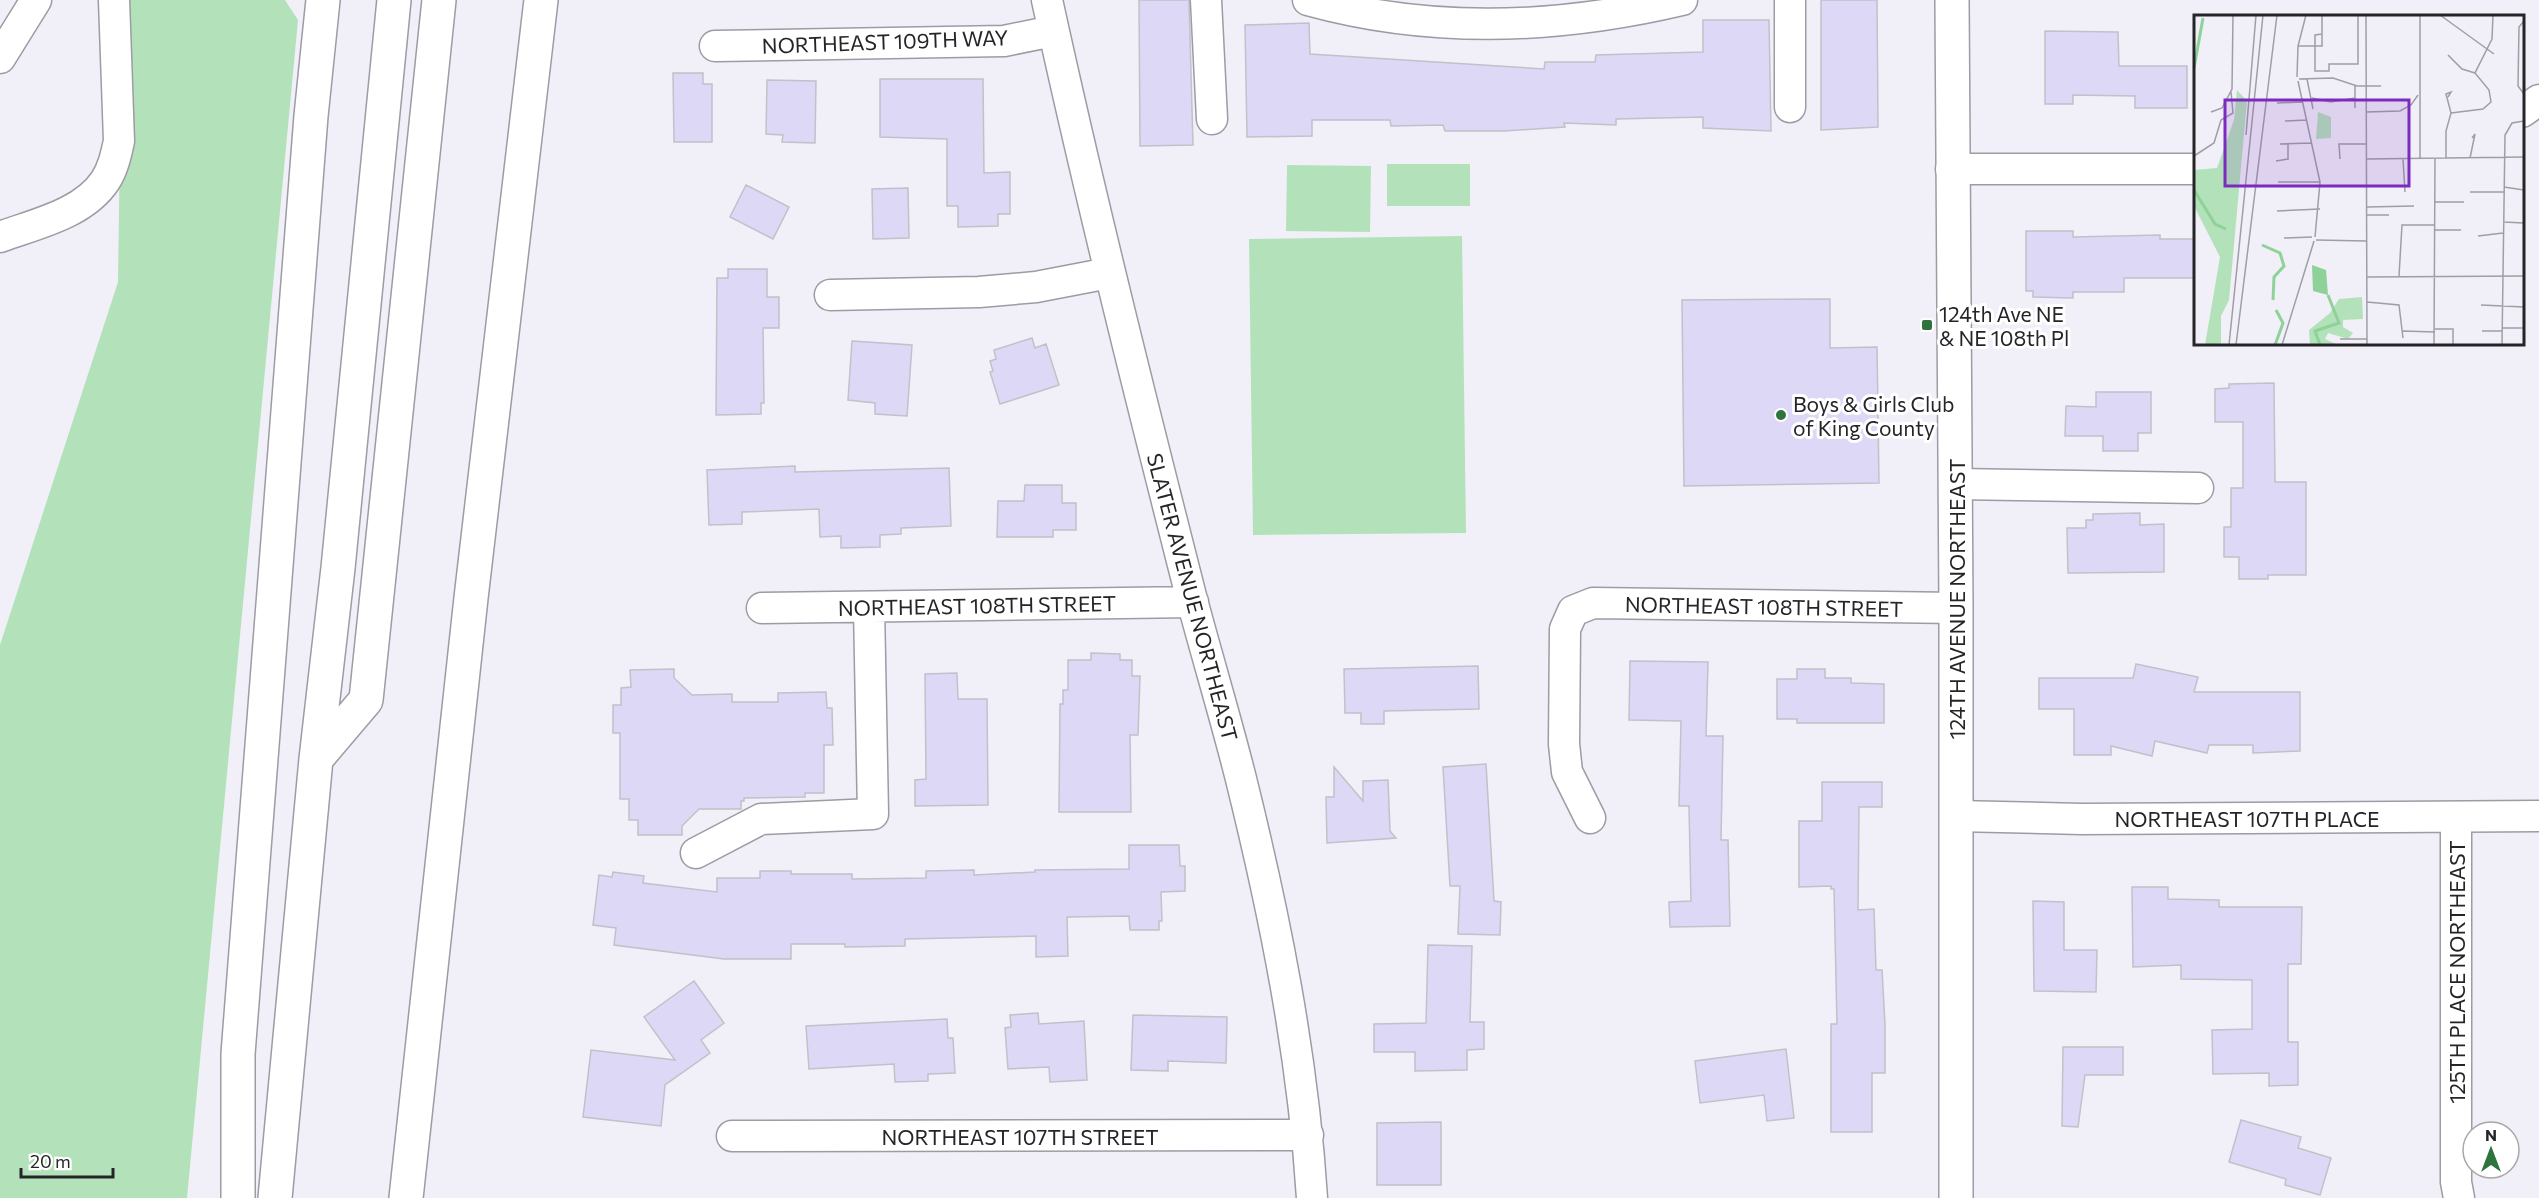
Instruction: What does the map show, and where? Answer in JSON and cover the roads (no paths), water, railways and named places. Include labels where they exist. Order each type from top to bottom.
[{"type":"main road","points":[[238,1198],[238,1053],[311,116],[323,0]]},
{"type":"main road","points":[[275,1198],[316,759],[338,568],[394,0]]},
{"type":"main road","points":[[316,759],[366,700],[440,0]]},
{"type":"main road","points":[[406,1198],[470,609],[541,0]]},
{"type":"main road","name":"124TH AVENUE NORTHEAST","points":[[1952,0],[1951,169],[1956,484],[1956,1198]]},
{"type":"street","points":[[0,58],[36,0]]},
{"type":"street","points":[[0,237],[63,214],[94,194],[110,172],[119,141],[114,0]]},
{"type":"street","name":"SLATER AVENUE NORTHEAST","points":[[1047,0],[1109,273],[1240,777],[1270,905],[1308,1135],[1312,1198]]},
{"type":"street","points":[[1206,0],[1212,119]]},
{"type":"street","points":[[1308,0],[1391,19],[1463,24],[1538,22],[1615,15],[1682,0]]},
{"type":"street","points":[[1790,107],[1791,0]]},
{"type":"street","name":"NORTHEAST 109TH WAY","points":[[716,46],[1004,41],[1053,31]]},
{"type":"street","points":[[2524,111],[2539,100]]},
{"type":"street","points":[[1951,169],[2194,169]]},
{"type":"street","points":[[830,295],[979,292],[1036,287],[1109,273]]},
{"type":"street","points":[[1956,484],[2198,488]]},
{"type":"street","name":"NORTHEAST 108TH STREET","points":[[762,608],[1193,602]]},
{"type":"street","name":"NORTHEAST 108TH STREET","points":[[1590,818],[1567,772],[1563,744],[1564,629],[1574,611],[1593,603],[1956,608]]},
{"type":"street","points":[[696,853],[761,819],[873,814],[869,607]]},
{"type":"street","name":"NORTHEAST 107TH PLACE","points":[[1956,816],[2082,819],[2539,816]]},
{"type":"street","name":"125TH PLACE NORTHEAST","points":[[2456,817],[2456,1182],[2458,1198]]},
{"type":"street","name":"NORTHEAST 107TH STREET","points":[[732,1136],[1308,1135]]},
{"type":"place","name":"124th Ave NE & NE 108th Pl","points":[[1927,325]]},
{"type":"place","name":"Boys & Girls Club of King County","points":[[1781,415]]}]
